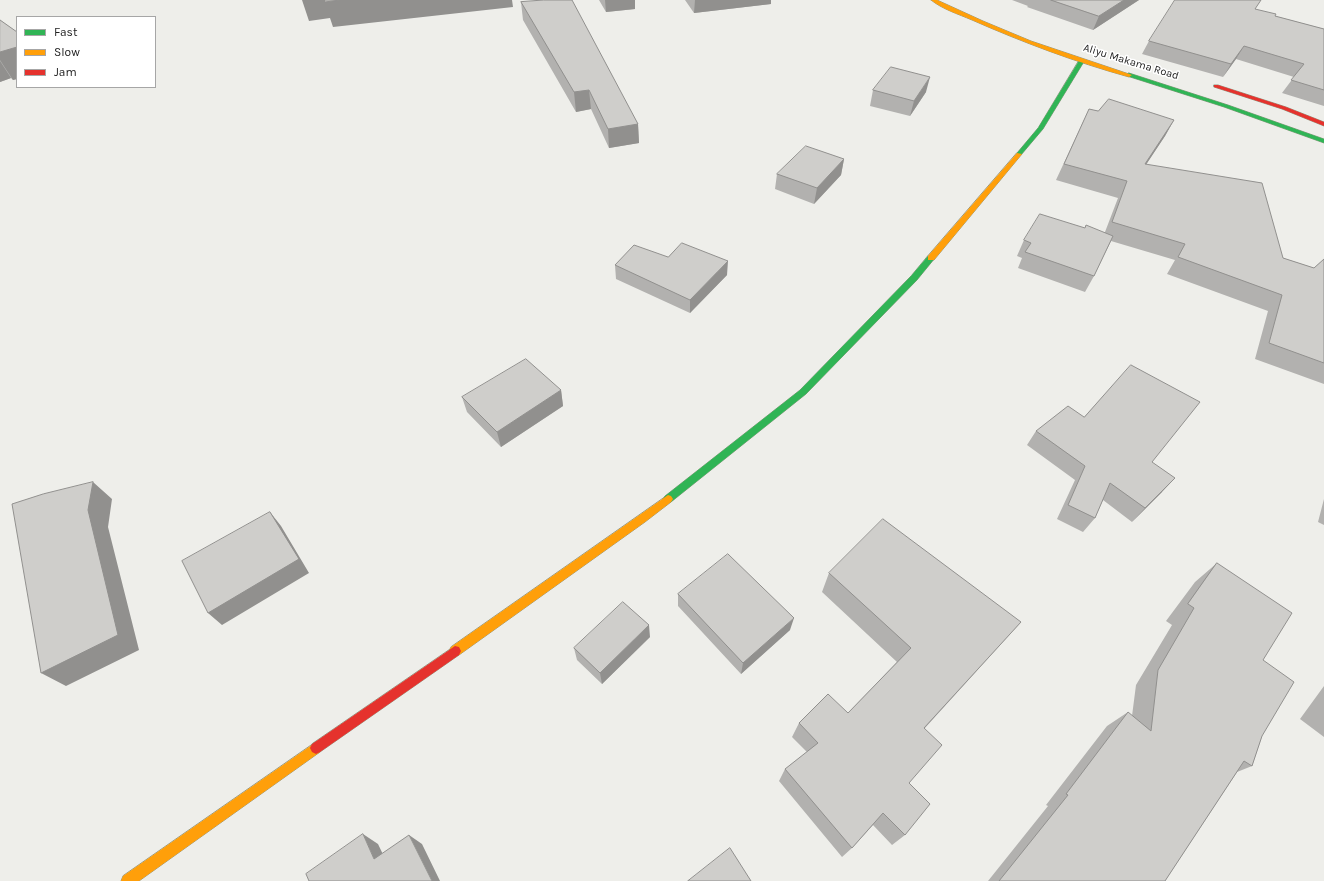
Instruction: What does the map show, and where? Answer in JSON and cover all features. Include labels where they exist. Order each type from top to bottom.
[{"type":"street","name":"Aliyu Makama Road","points":[[933,0],[960,14],[1082,60],[1174,88],[1272,121],[1324,141]]},
{"type":"street","points":[[128,881],[642,519],[803,392],[914,278],[1040,129],[1082,60]]},
{"type":"street","points":[[1206,83],[1284,108],[1324,124]]},
{"type":"building","points":[[325,0],[340,0],[325,2]]},
{"type":"building","points":[[572,0],[638,124],[608,129],[589,90],[574,92],[521,2]]},
{"type":"building","points":[[1051,0],[1124,0],[1099,16]]},
{"type":"building","points":[[1175,0],[1261,0],[1255,9],[1324,29],[1324,90],[1291,80],[1304,64],[1244,46],[1231,64],[1149,41]]},
{"type":"building","points":[[0,20],[16,31],[16,47],[0,52]]},
{"type":"building","points":[[891,67],[930,77],[914,101],[873,90]]},
{"type":"building","points":[[1109,99],[1174,120],[1145,164],[1262,183],[1283,258],[1314,268],[1324,259],[1324,363],[1269,343],[1282,295],[1178,257],[1185,244],[1112,222],[1127,181],[1064,164],[1089,109],[1098,111]]},
{"type":"building","points":[[806,146],[844,159],[817,188],[777,174]]},
{"type":"building","points":[[1040,214],[1085,228],[1086,225],[1113,236],[1094,276],[1025,252],[1031,243],[1024,240]]},
{"type":"building","points":[[682,243],[728,261],[690,300],[615,265],[634,245],[668,257]]},
{"type":"building","points":[[526,359],[561,390],[497,432],[462,397]]},
{"type":"building","points":[[1131,365],[1200,402],[1152,462],[1175,478],[1145,508],[1110,483],[1095,518],[1068,505],[1085,466],[1036,431],[1068,406],[1084,417]]},
{"type":"building","points":[[93,482],[88,510],[118,635],[41,673],[12,504],[43,494]]},
{"type":"building","points":[[270,512],[299,559],[208,613],[182,561]]},
{"type":"building","points":[[883,519],[1021,622],[924,728],[942,745],[909,783],[930,804],[905,835],[883,813],[852,848],[785,769],[818,743],[799,723],[828,694],[848,713],[911,648],[829,573]]},
{"type":"building","points":[[728,554],[794,618],[743,663],[678,594]]},
{"type":"building","points":[[1217,563],[1292,613],[1263,660],[1294,682],[1262,736],[1252,766],[1244,761],[1165,881],[999,881],[1068,795],[1066,794],[1128,712],[1151,731],[1158,670],[1194,608],[1188,604]]},
{"type":"building","points":[[623,602],[649,625],[600,673],[574,648]]},
{"type":"building","points":[[363,834],[374,859],[409,835],[432,881],[309,881],[306,874]]},
{"type":"building","points":[[730,848],[751,881],[688,881]]},
{"type":"traffic: fast","points":[[1019,154],[1040,129],[1082,60]]},
{"type":"traffic: fast","points":[[1129,75],[1226,106],[1324,141]]},
{"type":"traffic: fast","points":[[668,499],[803,392],[914,278],[931,258]]},
{"type":"traffic: slow","points":[[933,0],[1030,42],[1129,75]]},
{"type":"traffic: slow","points":[[931,258],[1019,154]]},
{"type":"traffic: slow","points":[[455,651],[668,499]]},
{"type":"traffic: slow","points":[[128,881],[316,748]]},
{"type":"traffic: jam","points":[[1216,86],[1284,108],[1324,124]]},
{"type":"traffic: jam","points":[[316,748],[455,651]]}]
